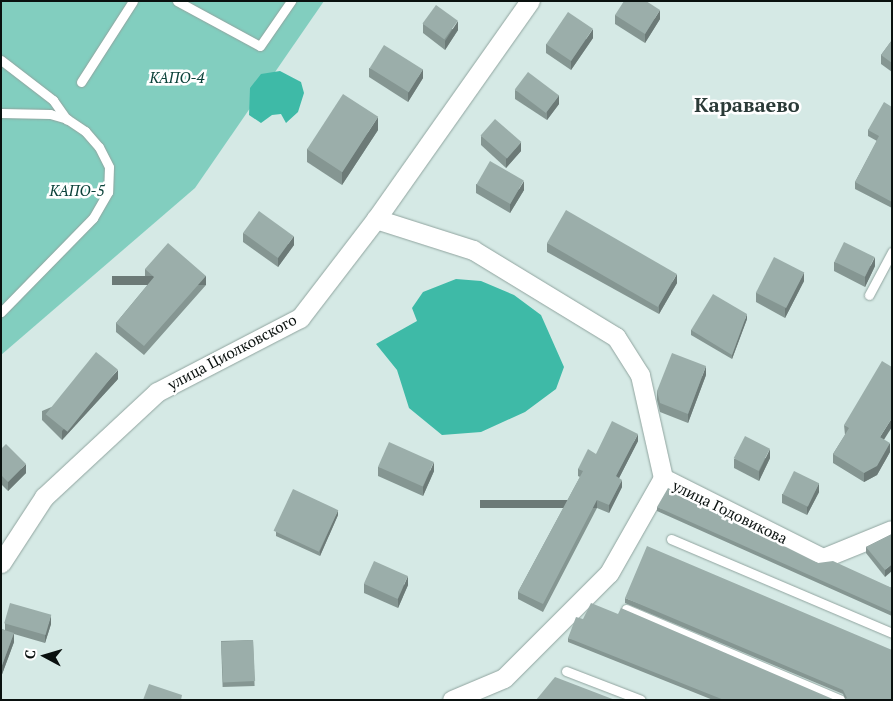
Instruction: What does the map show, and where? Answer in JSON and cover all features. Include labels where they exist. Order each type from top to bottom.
[{"type":"street","name":"улица Циолковского","points":[[1,562],[44,497],[157,392],[300,318],[376,219],[530,1]]},
{"type":"street","points":[[376,219],[473,250],[616,337],[640,375],[663,478]]},
{"type":"street","name":"улица Годовикова","points":[[452,700],[504,678],[609,573],[663,478],[823,558],[892,530]]},
{"type":"lane","points":[[81,82],[133,1]]},
{"type":"lane","points":[[177,1],[260,46],[291,1]]},
{"type":"lane","points":[[1,60],[53,100],[67,120]]},
{"type":"lane","points":[[1,113],[50,114],[67,120],[85,131],[99,147],[108,166],[108,192],[93,218],[1,312]]},
{"type":"lane","points":[[869,295],[892,252]]},
{"type":"lane","points":[[671,539],[892,633]]},
{"type":"lane","points":[[626,609],[841,700]]},
{"type":"lane","points":[[566,671],[640,700]]},
{"type":"green space","points":[[1,1],[324,1],[195,188],[1,355]]},
{"type":"shaded area","points":[[280,71],[301,82],[304,93],[298,112],[286,123],[281,114],[272,115],[261,123],[249,115],[250,88],[261,74]]},
{"type":"shaded area","points":[[456,279],[481,281],[514,295],[541,315],[564,367],[556,389],[525,412],[481,432],[442,435],[409,408],[397,370],[376,344],[417,321],[412,308],[423,292]]},
{"type":"building","points":[[624,1],[646,1],[660,10],[645,34],[615,15]]},
{"type":"building","points":[[436,5],[458,21],[444,39],[422,24]]},
{"type":"building","points":[[568,12],[593,29],[571,61],[546,44]]},
{"type":"building","points":[[892,40],[892,63],[881,55]]},
{"type":"building","points":[[384,45],[423,69],[409,92],[370,68]]},
{"type":"building","points":[[528,72],[559,95],[546,113],[515,90]]},
{"type":"building","points":[[343,94],[378,117],[342,172],[307,149]]},
{"type":"building","points":[[884,102],[892,107],[892,202],[855,182],[879,136],[868,130]]},
{"type":"building","points":[[495,119],[521,142],[507,159],[481,136]]},
{"type":"building","points":[[490,161],[524,180],[510,204],[476,184]]},
{"type":"building","points":[[566,210],[677,274],[658,307],[547,243]]},
{"type":"building","points":[[259,211],[294,236],[278,258],[243,233]]},
{"type":"building","points":[[844,242],[875,257],[865,277],[834,262]]},
{"type":"building","points":[[168,243],[206,276],[144,346],[116,323],[154,277],[145,269]]},
{"type":"building","points":[[774,257],[804,272],[786,308],[756,293]]},
{"type":"building","points":[[713,294],[747,314],[732,355],[691,330]]},
{"type":"building","points":[[96,352],[118,370],[67,432],[46,414]]},
{"type":"building","points":[[672,353],[706,366],[688,414],[660,403],[657,391]]},
{"type":"building","points":[[882,361],[892,367],[892,418],[880,437],[890,443],[877,466],[864,473],[833,454],[849,428],[844,425]]},
{"type":"building","points":[[612,421],[638,434],[616,476],[622,480],[609,505],[597,500],[543,604],[518,592],[583,471],[578,469],[588,449],[596,454]]},
{"type":"building","points":[[745,436],[770,449],[759,471],[734,458]]},
{"type":"building","points":[[389,442],[434,462],[423,487],[378,467]]},
{"type":"building","points":[[6,444],[26,464],[8,482],[1,475],[1,449]]},
{"type":"building","points":[[794,471],[819,483],[808,507],[783,494]]},
{"type":"building","points":[[668,488],[818,563],[833,561],[892,588],[892,612],[657,507]]},
{"type":"building","points":[[293,489],[338,510],[319,552],[274,531]]},
{"type":"building","points":[[892,534],[892,564],[885,570],[866,547]]},
{"type":"building","points":[[647,546],[892,650],[892,700],[842,700],[847,698],[843,690],[625,598]]},
{"type":"building","points":[[374,561],[408,576],[398,599],[364,584]]},
{"type":"building","points":[[10,603],[51,615],[46,635],[4,623]]},
{"type":"building","points":[[591,603],[618,614],[621,608],[835,700],[724,700],[568,638],[576,617],[583,619]]},
{"type":"building","points":[[1,629],[14,633],[1,668]]},
{"type":"building","points":[[253,640],[255,681],[223,683],[221,642]]},
{"type":"building","points":[[555,677],[615,700],[536,700]]},
{"type":"building","points":[[149,684],[182,695],[181,700],[143,700]]},
{"type":"district","name":"Караваево","points":[[747,104]]},
{"type":"park label","name":"КАПО-4","points":[[177,78]]},
{"type":"park label","name":"КАПО-5","points":[[77,191]]}]
